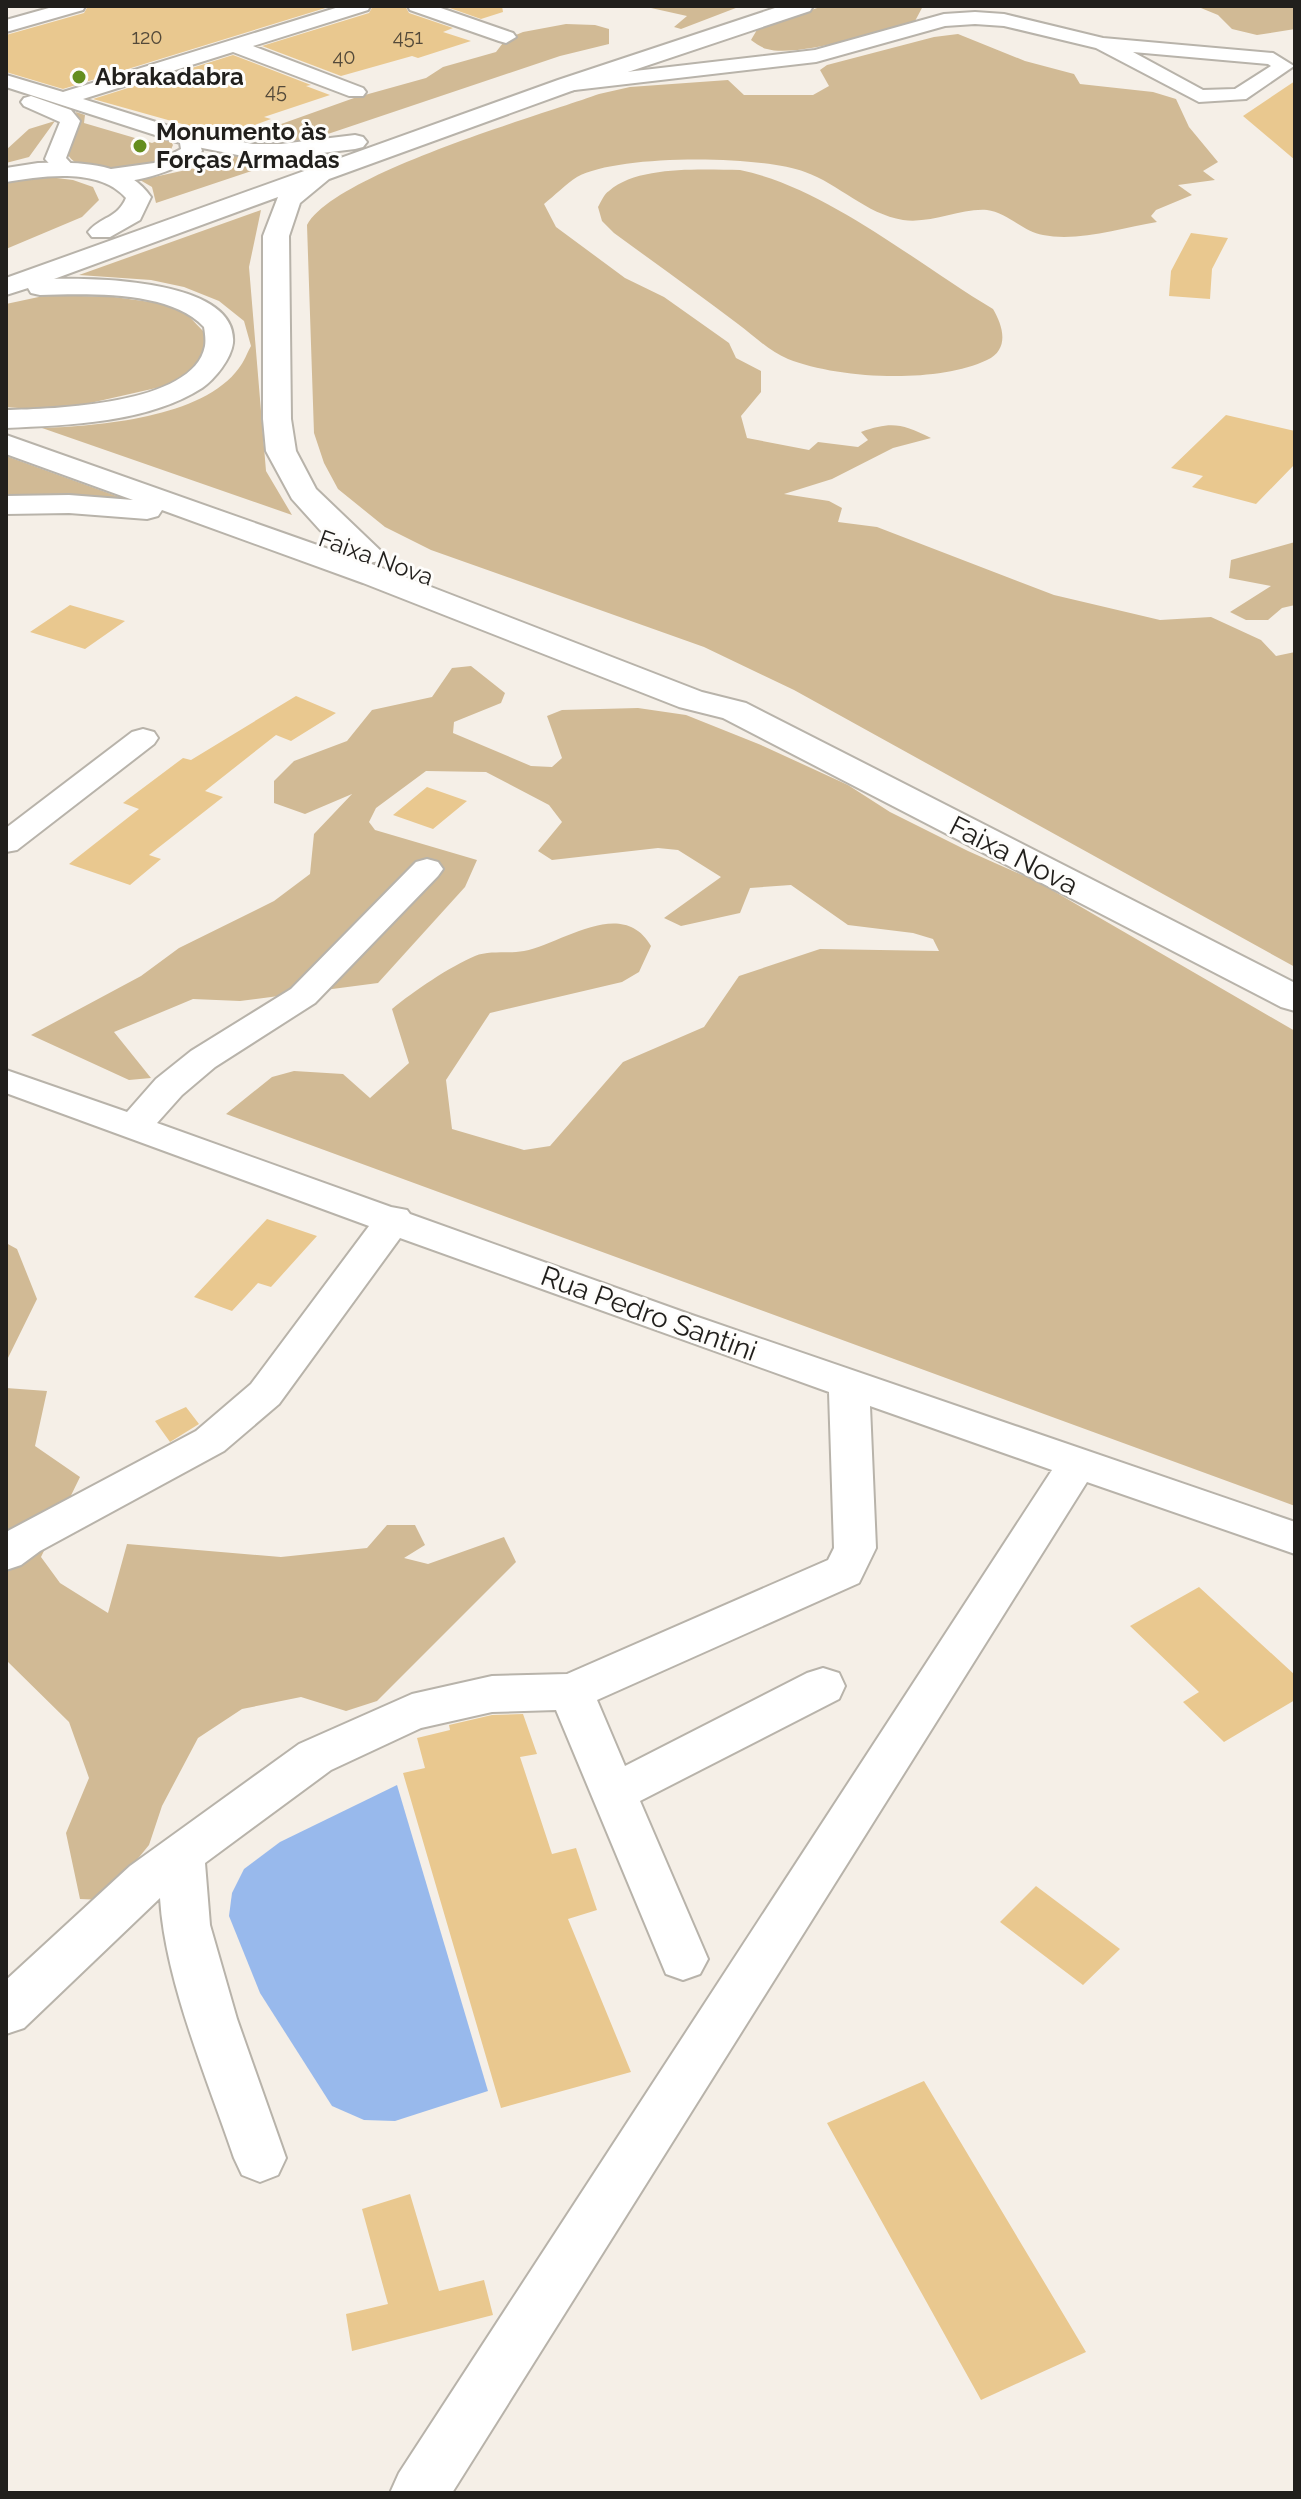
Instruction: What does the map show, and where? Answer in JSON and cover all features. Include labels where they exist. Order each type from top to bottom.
[{"type":"highway","points":[[6,265],[748,6]]},
{"type":"highway","points":[[6,288],[566,85],[802,6]]},
{"type":"highway","points":[[190,139],[253,151],[281,151],[358,141]]},
{"type":"highway","points":[[6,175],[65,169],[104,176],[134,187],[139,197],[131,215],[101,232]]},
{"type":"highway","points":[[328,171],[289,199],[276,236],[277,419],[281,451],[303,493],[331,523],[368,554]]},
{"type":"highway","points":[[6,288],[87,285],[169,297],[211,317],[219,327],[221,338],[204,371],[191,382],[169,391],[127,406],[87,415],[6,419]]},
{"type":"highway","name":"Faixa Nova","points":[[6,429],[368,554],[708,684],[734,710]]},
{"type":"highway","name":"Faixa Nova","points":[[6,444],[238,526],[691,700],[734,710],[1295,999]]},
{"type":"highway","points":[[6,505],[69,504],[174,512],[238,526]]},
{"type":"street","points":[[6,26],[76,6]]},
{"type":"street","points":[[12,102],[52,102],[361,6]]},
{"type":"street","points":[[417,6],[506,37]]},
{"type":"street","points":[[566,85],[816,56],[944,20],[975,18],[1004,20],[1103,44],[1273,59],[1284,66],[1239,95],[1199,96],[1103,44]]},
{"type":"street","points":[[738,29],[739,39],[758,61]]},
{"type":"street","points":[[233,45],[356,92]]},
{"type":"street","points":[[6,81],[52,102],[190,139],[192,151],[174,163],[104,176]]},
{"type":"street","points":[[52,102],[70,121],[55,159],[65,169]]},
{"type":"street","points":[[6,843],[143,738]]},
{"type":"street","points":[[134,1127],[169,1087],[203,1059],[303,996],[427,869]]},
{"type":"street","name":"Rua Pedro Santini","points":[[6,1081],[394,1219],[675,1324],[1295,1538]]},
{"type":"street","points":[[6,1554],[25,1540],[210,1441],[221,1432],[265,1394],[394,1219]]},
{"type":"street","points":[[6,2012],[63,1956],[181,1854],[315,1757],[412,1712],[492,1694],[571,1692],[844,1571],[855,1548],[849,1383]]},
{"type":"street","points":[[419,2493],[1077,1464]]},
{"type":"street","points":[[612,1794],[823,1686]]},
{"type":"street","points":[[571,1692],[683,1959]]},
{"type":"street","points":[[181,1854],[186,1925],[212,2019],[260,2158]]},
{"type":"shaded area","points":[[741,6],[681,29],[674,27],[687,16],[651,8]]},
{"type":"shaded area","points":[[823,6],[923,6],[914,23],[818,47],[781,51],[765,48],[751,40],[758,28]]},
{"type":"shaded area","points":[[1196,6],[1295,6],[1295,29],[1257,35],[1232,29],[1218,15]]},
{"type":"shaded area","points":[[566,24],[609,29],[609,44],[560,56],[310,140],[287,141],[256,133],[354,98],[426,78],[443,67],[496,52],[506,39],[523,32]]},
{"type":"shaded area","points":[[958,34],[1025,61],[1074,74],[1080,84],[1153,92],[1176,99],[1189,127],[1218,162],[1203,171],[1215,180],[1178,185],[1192,195],[1156,210],[1151,216],[1157,222],[1071,237],[1036,233],[987,210],[914,221],[890,217],[805,172],[756,162],[655,161],[597,169],[577,177],[544,204],[556,227],[625,278],[664,297],[729,343],[736,358],[761,371],[761,392],[741,416],[747,438],[809,450],[818,442],[858,447],[868,440],[861,432],[889,425],[904,427],[931,438],[893,448],[832,479],[784,494],[829,501],[842,508],[838,522],[877,527],[1054,595],[1160,620],[1211,617],[1261,640],[1276,656],[1295,652],[1295,967],[794,690],[704,647],[431,550],[385,527],[338,489],[324,463],[314,433],[307,225],[325,206],[356,186],[396,167],[599,94],[630,87],[728,80],[744,95],[813,95],[829,86],[820,70],[827,65],[934,37]]},
{"type":"shaded area","points":[[76,112],[85,115],[84,123],[152,143],[170,140],[173,145],[169,154],[147,164],[117,170],[88,168],[68,155],[79,127]]},
{"type":"shaded area","points":[[55,121],[29,157],[6,163],[6,150],[29,129]]},
{"type":"shaded area","points":[[227,152],[281,161],[156,203],[152,187],[140,180],[200,167]]},
{"type":"shaded area","points":[[740,170],[773,179],[838,210],[993,309],[1002,330],[999,350],[987,360],[966,368],[915,376],[860,374],[809,366],[768,348],[602,221],[598,207],[606,194],[637,177],[672,171]]},
{"type":"shaded area","points":[[40,176],[73,180],[93,187],[99,200],[82,217],[6,249],[6,181]]},
{"type":"shaded area","points":[[261,210],[249,267],[266,471],[292,515],[42,428],[91,425],[148,416],[201,398],[222,385],[241,366],[251,346],[244,321],[219,301],[184,287],[151,280],[79,275]]},
{"type":"shaded area","points":[[48,295],[114,297],[179,306],[203,331],[209,345],[200,367],[165,386],[55,411],[6,407],[6,304]]},
{"type":"shaded area","points":[[6,456],[133,502],[6,500]]},
{"type":"shaded area","points":[[1295,542],[1295,605],[1282,608],[1268,620],[1246,620],[1230,612],[1271,586],[1229,578],[1231,560]]},
{"type":"shaded area","points":[[471,666],[505,693],[501,703],[454,722],[453,733],[531,766],[552,767],[562,758],[547,716],[562,710],[638,708],[686,715],[848,785],[890,812],[1038,882],[1295,1031],[1295,1506],[226,1114],[272,1077],[294,1071],[343,1074],[370,1098],[409,1063],[392,1009],[421,987],[480,954],[524,951],[591,927],[624,925],[639,932],[651,946],[639,972],[622,982],[490,1013],[446,1080],[452,1129],[524,1150],[550,1146],[623,1062],[704,1027],[739,976],[820,949],[939,951],[933,939],[913,933],[848,925],[791,885],[750,888],[740,913],[681,926],[664,918],[721,877],[678,850],[658,848],[552,860],[538,851],[562,822],[549,805],[486,772],[426,771],[376,808],[369,822],[375,830],[477,860],[465,887],[378,983],[240,1001],[193,999],[114,1032],[151,1078],[129,1080],[31,1035],[141,976],[179,948],[274,901],[310,874],[314,834],[352,794],[305,814],[274,803],[274,781],[294,761],[347,741],[372,710],[432,697],[452,668]]},
{"type":"shaded area","points":[[6,1243],[17,1249],[37,1299],[6,1362]]},
{"type":"shaded area","points":[[6,1388],[47,1391],[35,1446],[80,1477],[41,1557],[60,1583],[108,1613],[127,1544],[281,1557],[367,1548],[387,1525],[415,1525],[425,1545],[404,1558],[428,1564],[504,1537],[516,1562],[377,1701],[346,1711],[301,1697],[242,1709],[198,1738],[162,1806],[149,1845],[104,1900],[80,1899],[66,1833],[89,1778],[69,1722],[6,1660]]},
{"type":"water","points":[[397,1785],[488,2091],[395,2121],[364,2120],[332,2106],[260,1993],[229,1916],[232,1893],[244,1869],[280,1842]]},
{"type":"building","points":[[88,6],[332,6],[63,89],[6,72],[6,35],[84,13]]},
{"type":"building","points":[[373,6],[405,6],[409,13],[453,28],[443,32],[471,41],[418,58],[412,56],[341,76],[262,46],[369,13]]},
{"type":"building","points":[[444,6],[502,6],[503,12],[481,19]]},
{"type":"building","points":[[233,55],[330,95],[264,117],[271,119],[225,136],[93,99]]},
{"type":"building","points":[[1295,81],[1295,160],[1243,116]]},
{"type":"building","points":[[1191,233],[1228,238],[1212,269],[1210,299],[1169,296],[1171,271]]},
{"type":"building","points":[[1226,415],[1295,431],[1295,464],[1256,504],[1192,487],[1203,476],[1171,468]]},
{"type":"building","points":[[70,605],[125,621],[85,649],[30,632]]},
{"type":"building","points":[[296,696],[336,713],[291,741],[276,735],[205,791],[223,797],[149,855],[161,859],[130,885],[69,864],[139,809],[123,803],[183,758],[191,760]]},
{"type":"building","points":[[427,787],[467,801],[433,829],[393,815]]},
{"type":"building","points":[[267,1219],[317,1236],[271,1287],[258,1283],[232,1311],[194,1297]]},
{"type":"building","points":[[186,1407],[199,1424],[170,1442],[155,1421]]},
{"type":"building","points":[[1199,1587],[1295,1675],[1295,1700],[1224,1742],[1183,1702],[1199,1692],[1130,1626]]},
{"type":"building","points":[[523,1714],[537,1754],[520,1757],[552,1854],[576,1848],[597,1910],[568,1919],[631,2072],[501,2108],[403,1773],[425,1768],[417,1738],[450,1730],[449,1725],[492,1715]]},
{"type":"building","points":[[1036,1886],[1120,1949],[1083,1985],[1000,1922]]},
{"type":"building","points":[[924,2081],[1086,2352],[981,2400],[827,2123]]},
{"type":"building","points":[[410,2194],[439,2291],[484,2280],[493,2315],[352,2351],[346,2314],[388,2304],[362,2209]]},
{"type":"place","name":"Abrakadabra","points":[[79,77]]},
{"type":"place","name":"Monumento às Forças Armadas","points":[[140,146]]}]
